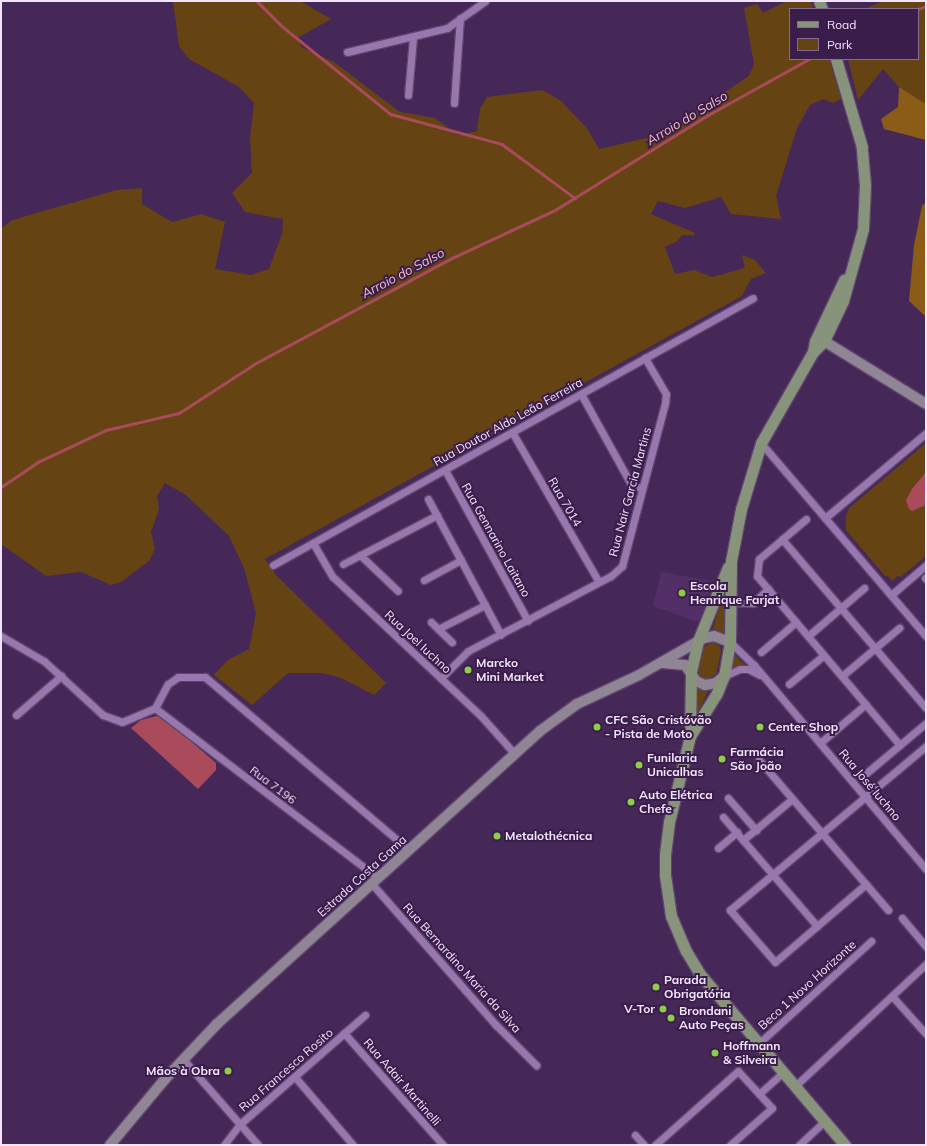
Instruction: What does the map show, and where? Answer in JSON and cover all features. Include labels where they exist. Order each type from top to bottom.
[{"type":"main road","points":[[813,352],[824,341],[843,301],[863,229],[865,185],[862,148],[836,60]]},
{"type":"main road","points":[[690,736],[717,693],[724,676],[730,642],[731,561],[741,508],[761,443],[813,352],[822,326],[856,258]]},
{"type":"main road","points":[[822,326],[824,341]]},
{"type":"main road","points":[[824,341],[926,404]]},
{"type":"main road","points":[[731,561],[698,641],[691,672],[690,736],[669,822],[665,855],[665,875],[671,916],[686,951],[699,973],[844,1145]]},
{"type":"main road","points":[[698,641],[714,636],[730,642]]},
{"type":"main road","name":"Estrada Costa Gama","points":[[110,1145],[183,1059],[217,1024],[514,753],[560,715],[662,663],[698,641]]},
{"type":"main road","name":"Estrada Costa Gama","points":[[662,663],[682,664],[691,672]]},
{"type":"main road","points":[[691,672],[696,681],[705,685],[716,683],[724,676]]},
{"type":"street","points":[[347,52],[413,38],[447,28],[485,1]]},
{"type":"street","points":[[454,103],[460,18]]},
{"type":"street","points":[[408,94],[413,38]]},
{"type":"street","name":"Rua Doutor Aldo Leão Ferreira","points":[[273,565],[753,298]]},
{"type":"street","name":"Rua Nair Garcia Martins","points":[[441,678],[468,651],[528,621],[599,582],[622,566],[666,394],[645,358]]},
{"type":"street","points":[[581,394],[632,486],[642,488]]},
{"type":"street","name":"Rua 7014","points":[[512,432],[599,582]]},
{"type":"street","points":[[825,518],[926,433]]},
{"type":"street","points":[[761,443],[926,636]]},
{"type":"street","name":"Rua Gennarino Laitano","points":[[445,470],[528,621]]},
{"type":"street","points":[[428,499],[501,635]]},
{"type":"street","points":[[343,564],[437,514]]},
{"type":"street","points":[[806,519],[759,559],[757,576],[900,745]]},
{"type":"street","points":[[782,539],[926,708]]},
{"type":"street","name":"Rua Joel Iuchno","points":[[313,543],[333,576],[481,716],[514,753]]},
{"type":"street","points":[[360,555],[398,592]]},
{"type":"street","points":[[424,580],[461,560]]},
{"type":"street","points":[[891,595],[926,565]]},
{"type":"street","points":[[808,636],[864,588]]},
{"type":"street","points":[[730,602],[753,603],[768,589]]},
{"type":"street","points":[[438,629],[485,604]]},
{"type":"street","points":[[431,622],[452,642]]},
{"type":"street","points":[[761,652],[796,622]]},
{"type":"street","points":[[842,676],[899,628]]},
{"type":"street","points":[[1,636],[33,653],[103,715],[113,720],[122,722],[130,720],[155,708],[168,684],[178,677],[205,677],[409,850]]},
{"type":"street","name":"Rua José Iuchno","points":[[730,642],[743,653],[926,869]]},
{"type":"street","points":[[788,684],[824,655]]},
{"type":"street","name":"Rua José Iuchno","points":[[724,676],[732,671],[748,669],[765,680]]},
{"type":"street","points":[[16,715],[60,676]]},
{"type":"street","points":[[820,743],[866,704]]},
{"type":"street","name":"Rua 7196","points":[[155,708],[375,881]]},
{"type":"street","points":[[864,775],[926,722]]},
{"type":"street","points":[[866,884],[775,962],[730,910],[821,832],[926,746]]},
{"type":"street","points":[[759,760],[888,910]]},
{"type":"street","points":[[728,798],[756,830]]},
{"type":"street","points":[[743,840],[792,799]]},
{"type":"street","points":[[723,817],[817,926]]},
{"type":"street","points":[[718,848],[737,832]]},
{"type":"street","name":"Rua Bernardino Maria da Silva","points":[[375,881],[496,1025],[536,1065]]},
{"type":"street","points":[[902,918],[926,947]]},
{"type":"street","name":"Beco 1 Novo Horizonte","points":[[758,1044],[871,941]]},
{"type":"street","points":[[794,1086],[926,964]]},
{"type":"street","points":[[892,996],[926,1034]]},
{"type":"street","name":"Rua Francesco Rosito","points":[[224,1145],[240,1124],[365,1015]]},
{"type":"street","name":"Rua Adair Martinelli","points":[[344,1033],[443,1145]]},
{"type":"street","points":[[183,1059],[258,1145]]},
{"type":"street","points":[[655,1145],[738,1071],[772,1108],[730,1145]]},
{"type":"street","points":[[759,1094],[782,1073]]},
{"type":"street","points":[[294,1077],[353,1145]]},
{"type":"street","points":[[799,1145],[824,1122]]},
{"type":"street","points":[[635,1134],[644,1145]]},
{"type":"shaded area","points":[[899,87],[926,104],[926,140],[884,129],[881,119],[898,107]]},
{"type":"shaded area","points":[[926,202],[926,317],[909,301],[914,245],[922,206]]},
{"type":"shaded area","points":[[926,472],[926,505],[912,511],[909,509],[906,500],[912,489]]},
{"type":"shaded area","name":"Escola Henrique Farjat","points":[[661,572],[712,581],[701,623],[653,606]]},
{"type":"shaded area","points":[[161,715],[216,763],[216,770],[198,789],[131,728],[141,720]]},
{"type":"green space","points":[[173,1],[300,1],[331,19],[299,37],[301,47],[334,62],[400,112],[435,118],[458,135],[477,131],[480,109],[487,97],[542,90],[560,100],[586,127],[599,149],[668,133],[680,122],[749,76],[754,64],[744,8],[757,4],[763,13],[787,1],[811,1],[813,8],[789,8],[789,60],[829,60],[841,99],[833,103],[823,99],[810,105],[797,128],[776,196],[781,219],[731,214],[721,197],[685,208],[658,201],[651,214],[695,233],[694,235],[682,235],[677,241],[665,247],[675,274],[694,270],[712,277],[745,268],[742,255],[755,260],[766,273],[751,279],[742,296],[265,559],[277,576],[386,683],[374,695],[341,678],[323,673],[288,673],[252,705],[214,675],[228,660],[249,649],[256,613],[244,568],[229,536],[186,495],[165,483],[157,496],[159,509],[151,532],[155,549],[149,561],[121,582],[111,585],[81,572],[46,576],[1,544],[1,229],[12,220],[117,190],[142,188],[142,204],[172,222],[201,214],[225,222],[215,269],[251,275],[269,269],[282,234],[283,219],[245,212],[232,193],[252,173],[250,138],[254,103],[239,87],[189,59],[179,46]]},
{"type":"green space","points":[[883,1],[926,1],[926,104],[899,87],[883,69],[858,100],[848,60],[919,60],[919,8],[867,8]]},
{"type":"green space","points":[[926,443],[926,556],[901,577],[897,576],[892,581],[888,576],[885,576],[846,530],[846,516],[849,508]]},
{"type":"green space","points":[[723,595],[728,595],[725,635],[712,632]]},
{"type":"green space","points":[[712,642],[720,646],[721,652],[716,674],[707,680],[699,675],[698,669],[702,648]]},
{"type":"green space","points":[[734,651],[736,656],[746,666],[731,667]]},
{"type":"green space","points":[[696,685],[709,689],[696,717]]},
{"type":"waterway","points":[[257,1],[283,27],[391,114],[502,144],[575,198]]},
{"type":"waterway","name":"Arroio do Salso","points":[[919,9],[926,6]]},
{"type":"waterway","name":"Arroio do Salso","points":[[1,487],[38,462],[106,430],[179,413],[256,363],[452,258],[555,210],[708,115],[807,60]]},
{"type":"place","name":"Escola Henrique Farjat","points":[[682,593]]},
{"type":"place","name":"Marcko Mini Market","points":[[468,670]]},
{"type":"place","name":"CFC São Cristóvão - Pista de Moto","points":[[597,727]]},
{"type":"place","name":"Center Shop","points":[[760,727]]},
{"type":"place","name":"Farmácia São João","points":[[722,759]]},
{"type":"place","name":"Funilaria Unicalhas","points":[[639,765]]},
{"type":"place","name":"Auto Elétrica Chefe","points":[[631,802]]},
{"type":"place","name":"Metalothécnica","points":[[497,836]]},
{"type":"place","name":"Parada Obrigatória","points":[[656,987]]},
{"type":"place","name":"V-Tor","points":[[663,1009]]},
{"type":"place","name":"Brondani Auto Peças","points":[[671,1018]]},
{"type":"place","name":"Hoffmann & Silveira","points":[[715,1053]]},
{"type":"place","name":"Mãos à Obra","points":[[228,1071]]}]
